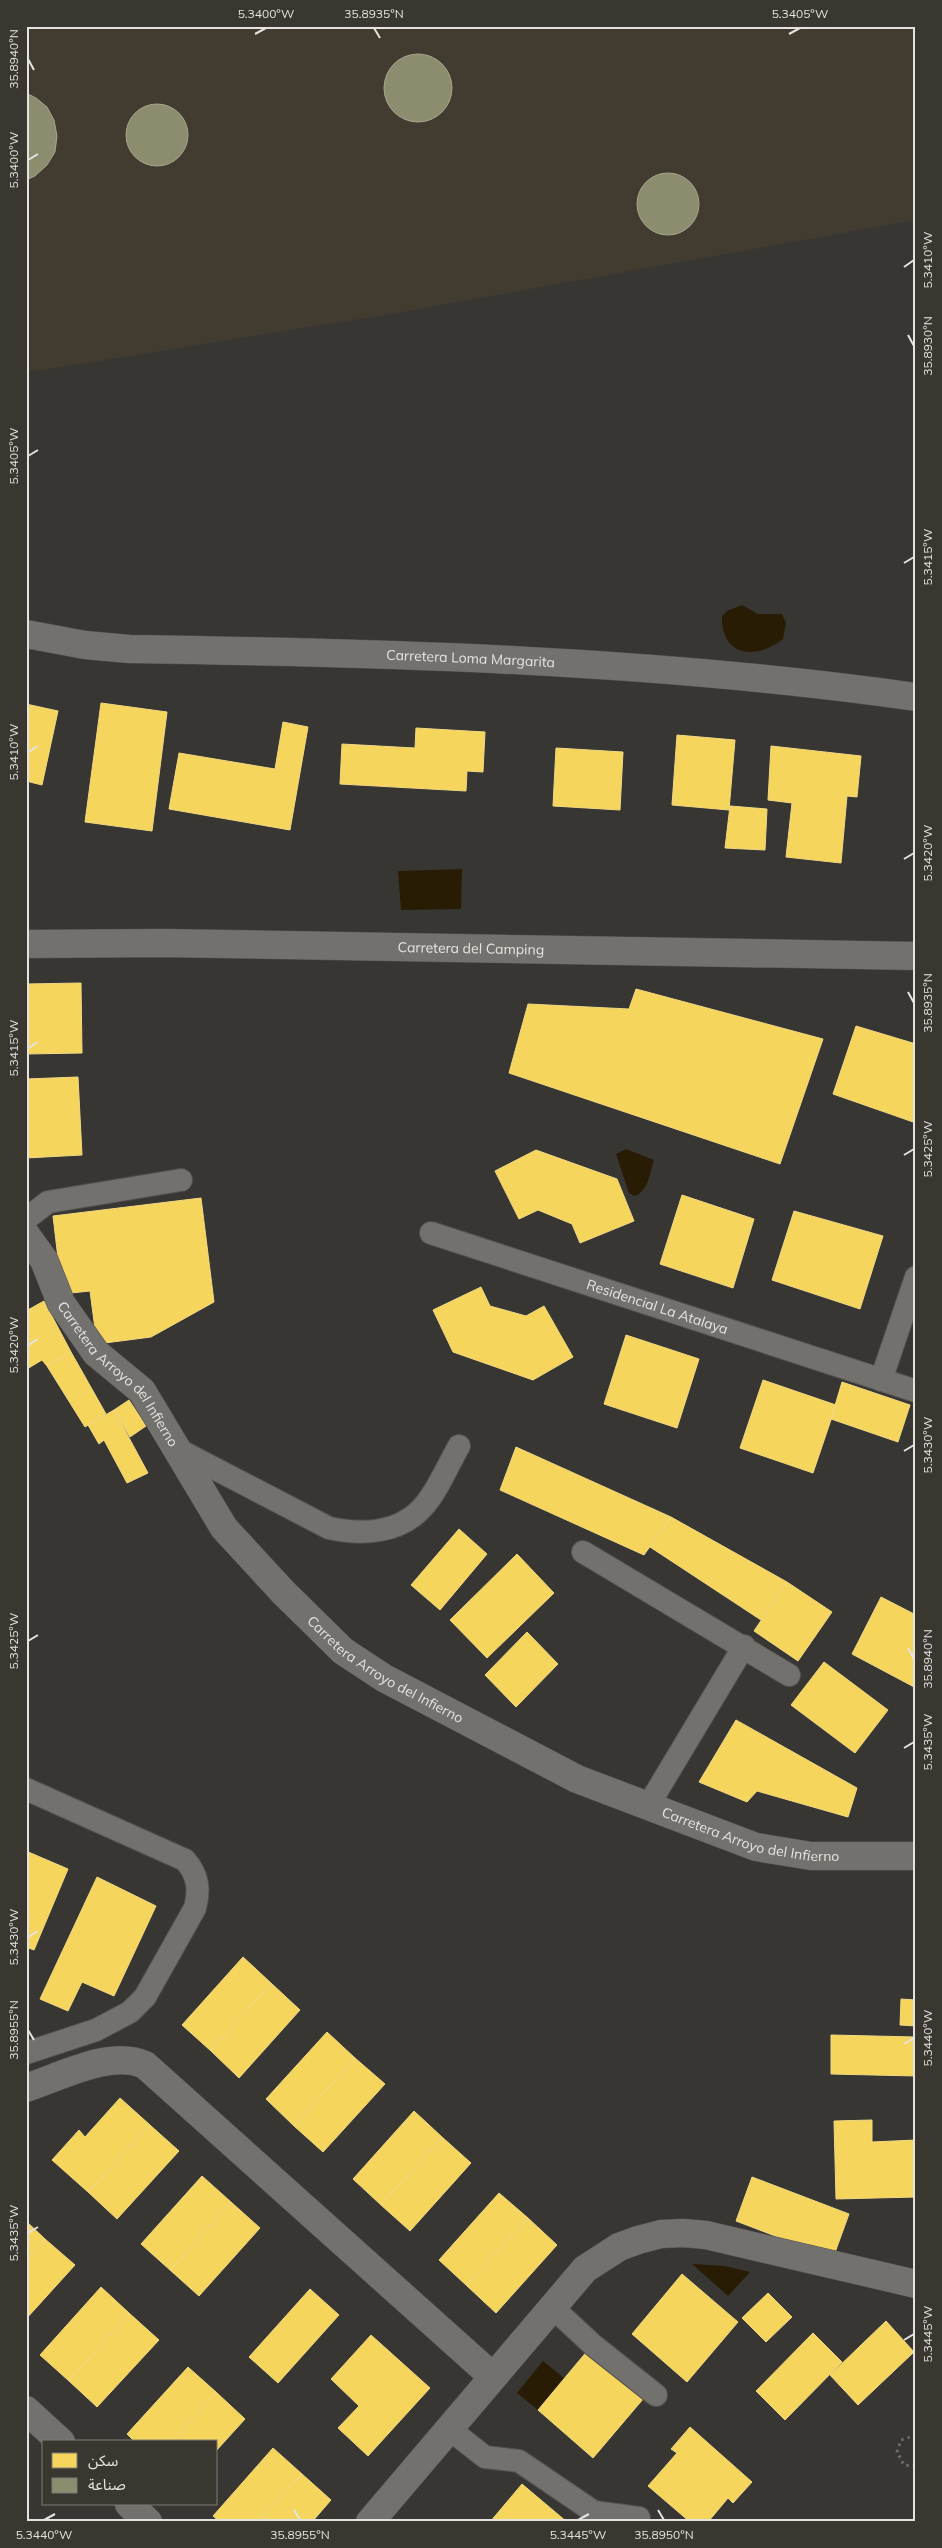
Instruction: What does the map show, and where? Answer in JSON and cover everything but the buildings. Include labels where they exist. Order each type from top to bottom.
[{"type":"street","name":"Carretera Loma Margarita","points":[[26,634],[85,645],[129,649],[540,660],[808,682],[916,697]]},
{"type":"street","name":"Carretera del Camping","points":[[26,944],[163,943],[916,956]]},
{"type":"street","name":"Carretera Arroyo del Infierno","points":[[26,1235],[44,1260],[62,1303],[96,1353],[142,1391],[224,1528],[283,1592],[343,1651],[384,1678],[577,1779],[756,1847],[811,1856],[916,1856]]},
{"type":"street","points":[[26,2088],[110,2060],[126,2058],[145,2065],[492,2376]]},
{"type":"street","points":[[370,2522],[492,2376],[585,2269],[601,2257],[638,2240],[668,2234],[706,2235],[916,2284]]},
{"type":"street","points":[[26,2410],[59,2440]]},
{"type":"street","points":[[131,2506],[148,2522]]},
{"type":"lane","points":[[26,1218],[48,1202],[181,1180]]},
{"type":"lane","name":"Residencial La Atalaya","points":[[432,1233],[916,1391]]},
{"type":"lane","points":[[881,1380],[916,1277]]},
{"type":"lane","points":[[177,1449],[329,1528],[350,1532],[372,1532],[394,1527],[424,1507],[459,1446]]},
{"type":"lane","points":[[582,1552],[744,1646],[789,1675]]},
{"type":"lane","points":[[648,1806],[744,1646]]},
{"type":"lane","points":[[26,1789],[185,1860],[197,1880],[199,1894],[195,1908],[145,1998],[130,2012],[96,2030],[26,2053]]},
{"type":"lane","points":[[552,2307],[593,2345],[656,2396]]},
{"type":"lane","points":[[448,2428],[485,2457],[519,2461],[594,2512],[639,2518]]},
{"type":"path","points":[[916,2435],[902,2440],[896,2452],[904,2465],[916,2466]]},
{"type":"shaded area","points":[[26,26],[916,26],[916,220],[397,313],[37,371],[26,370]]},
{"type":"shaded area","points":[[742,605],[758,614],[782,614],[786,623],[783,639],[772,646],[751,652],[733,647],[727,640],[723,629],[722,616],[727,611]]},
{"type":"shaded area","points":[[462,869],[461,909],[401,910],[398,871]]},
{"type":"shaded area","points":[[626,1149],[654,1160],[645,1186],[639,1194],[634,1196],[629,1193],[616,1154]]},
{"type":"shaded area","points":[[692,2264],[725,2266],[750,2272],[728,2296]]},
{"type":"shaded area","points":[[543,2361],[564,2378],[538,2410],[517,2393]]}]
